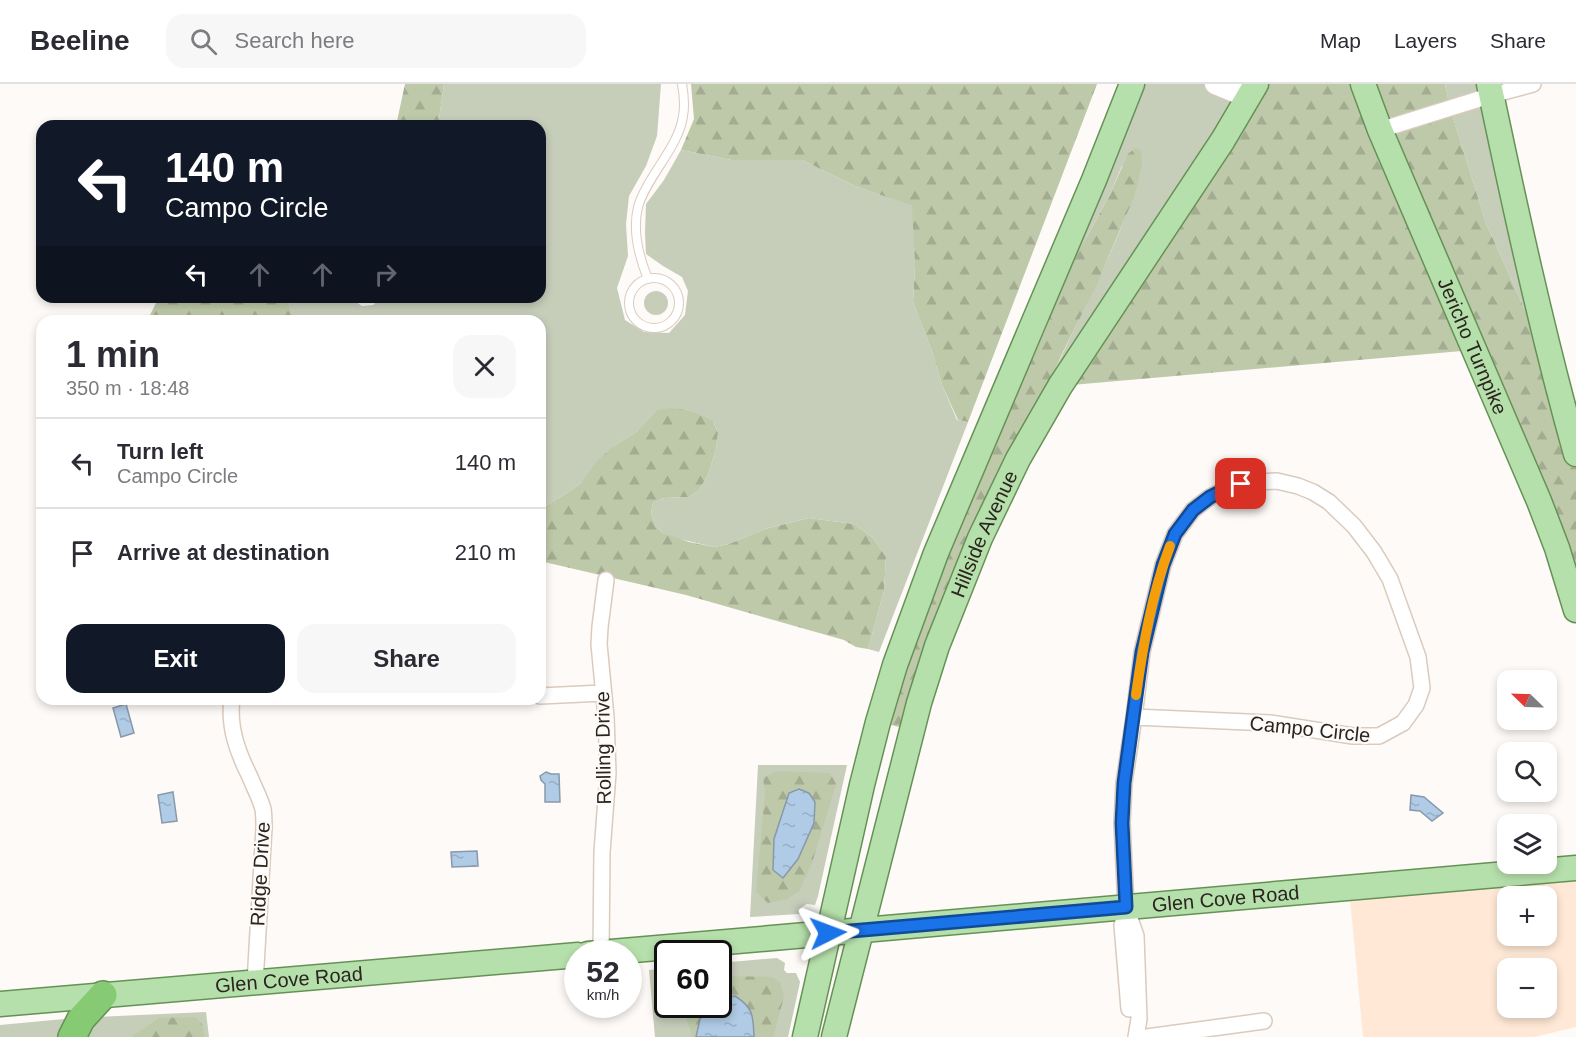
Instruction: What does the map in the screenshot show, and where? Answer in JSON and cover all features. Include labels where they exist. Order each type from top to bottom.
[{"type":"highway","points":[[72,1037],[81,1019],[103,995]]},
{"type":"main road","name":"Hillside Avenue","points":[[805,1037],[872,743],[910,621],[936,553],[1090,191],[1132,84]]},
{"type":"main road","name":"Jericho Turnpike","points":[[1363,84],[1380,130],[1539,501],[1557,548],[1576,610]]},
{"type":"main road","points":[[1491,89],[1513,199],[1573,429],[1576,454]]},
{"type":"main road","name":"Hillside Avenue","points":[[834,1037],[928,675],[947,619],[980,538],[1018,459],[1056,394],[1223,140],[1252,91]]},
{"type":"main road","name":"Glen Cove Road","points":[[642,949],[1576,868]]},
{"type":"main road","name":"Glen Cove Road","points":[[0,1004],[564,956]]},
{"type":"street","points":[[1215,84],[1252,91]]},
{"type":"street","points":[[1380,130],[1491,89],[1533,84]]},
{"type":"street","name":"Campo Circle","points":[[1134,717],[1270,723],[1353,736],[1379,736],[1403,723],[1416,705],[1422,688],[1418,657],[1390,579],[1374,552],[1354,526],[1329,502],[1313,492],[1277,481],[1253,482],[1228,488],[1210,497],[1193,510],[1175,534],[1163,565],[1142,652],[1124,783],[1122,823],[1126,907],[1122,925],[1130,1018],[1136,1037]]},
{"type":"street","name":"Rolling Drive","points":[[591,940],[602,852],[608,773],[606,717],[599,644],[606,580]]},
{"type":"street","points":[[546,696],[603,693]]},
{"type":"street","name":"Ridge Drive","points":[[231,705],[232,728],[239,754],[263,810],[264,828],[255,982]]},
{"type":"street","points":[[1147,1037],[1264,1021]]},
{"type":"lane","points":[[648,279],[637,249],[638,209],[645,190],[674,140],[683,118],[682,84]]},
{"type":"lane","points":[[648,279],[665,281],[677,292],[679,300],[677,314],[667,325],[646,327],[639,323],[631,311],[631,295],[640,283],[648,279]]},
{"type":"shaded area","points":[[1576,868],[1576,1027],[1534,1037],[1363,1037],[1349,888],[1508,874],[1557,874],[1557,870]]},
{"type":"green space","points":[[405,84],[444,84],[439,120],[397,120]]},
{"type":"green space","points":[[444,84],[661,84],[657,136],[646,166],[629,196],[626,224],[628,256],[617,288],[625,320],[644,332],[669,333],[685,315],[688,291],[682,277],[646,254],[645,233],[646,204],[664,180],[681,150],[732,160],[802,160],[855,186],[913,206],[915,265],[913,302],[942,385],[957,420],[968,422],[879,652],[868,649],[884,591],[886,557],[873,538],[854,524],[809,518],[765,529],[729,544],[714,547],[675,538],[663,533],[656,526],[651,514],[653,503],[664,498],[689,497],[699,490],[708,475],[718,433],[713,421],[638,431],[615,445],[581,483],[546,505],[546,315],[293,315],[288,303],[358,303],[362,306],[375,303],[546,303],[546,120],[439,120]]},
{"type":"green space","points":[[691,84],[1097,84],[968,422],[958,420],[942,385],[913,302],[915,265],[912,206],[855,186],[802,160],[732,160],[681,150],[694,119]]},
{"type":"green space","points":[[1132,84],[1256,84],[1018,459],[1057,366],[1117,238],[1142,167],[1122,166],[1088,235],[1073,257],[1033,358],[983,442]]},
{"type":"green space","points":[[1256,84],[1445,84],[1450,108],[1486,223],[1556,379],[1576,454],[1576,610],[1473,350],[1060,386]]},
{"type":"green space","points":[[1445,84],[1489,84],[1556,379],[1486,223],[1450,108]]},
{"type":"green space","points":[[1135,148],[1141,152],[1142,167],[1134,197],[1097,284],[1061,356],[1018,459],[912,730],[878,722],[983,442],[1033,358],[1048,323],[1059,285],[1109,196],[1128,154]]},
{"type":"green space","points":[[656,291],[664,295],[668,303],[664,311],[656,315],[648,311],[644,303],[648,295]]},
{"type":"green space","points":[[156,303],[288,303],[293,315],[150,315]]},
{"type":"green space","points":[[671,408],[693,412],[713,421],[718,433],[708,475],[699,490],[689,497],[664,498],[653,503],[651,514],[656,526],[663,533],[714,547],[729,544],[765,529],[809,518],[854,524],[873,538],[886,557],[884,591],[868,649],[856,647],[844,640],[686,595],[546,562],[546,505],[581,483],[597,461],[615,445],[638,431],[658,410]]},
{"type":"green space","points":[[758,765],[847,765],[818,896],[815,905],[807,904],[802,907],[800,914],[750,917]]},
{"type":"green space","points":[[777,771],[830,773],[836,784],[812,863],[799,891],[787,899],[768,903],[756,892],[765,793],[763,778]]},
{"type":"green space","points":[[777,958],[785,963],[784,970],[787,973],[796,973],[800,982],[788,1037],[655,1037],[649,970],[654,969],[654,1018],[732,1018],[732,962]]},
{"type":"green space","points":[[732,976],[772,977],[780,982],[784,997],[773,1037],[693,1037],[686,1018],[732,1018]]},
{"type":"green space","points":[[206,1012],[209,1037],[82,1037],[96,1017]]},
{"type":"green space","points":[[196,1017],[203,1025],[204,1037],[131,1037],[159,1018]]},
{"type":"green space","points":[[64,1019],[66,1028],[62,1037],[0,1037],[0,1025]]},
{"type":"water","points":[[126,705],[134,733],[121,737],[113,708]]},
{"type":"water","points":[[546,772],[559,774],[560,802],[545,802],[545,784],[540,776]]},
{"type":"water","points":[[799,789],[809,793],[815,802],[814,823],[798,859],[783,878],[773,870],[774,839],[789,793]]},
{"type":"water","points":[[173,792],[177,821],[162,823],[158,795]]},
{"type":"water","points":[[1411,795],[1424,797],[1443,813],[1432,821],[1420,811],[1410,810]]},
{"type":"water","points":[[477,851],[478,866],[452,867],[451,852]]},
{"type":"water","points":[[735,996],[749,1009],[754,1037],[696,1037],[701,1018],[732,1018],[732,997]]},
{"type":"slow traffic","points":[[1136,695],[1142,652],[1163,565],[1170,546]]},
{"type":"route","points":[[828,933],[1126,907],[1122,854],[1124,783],[1142,652],[1163,565],[1175,534],[1193,510],[1210,497],[1241,484]]}]
